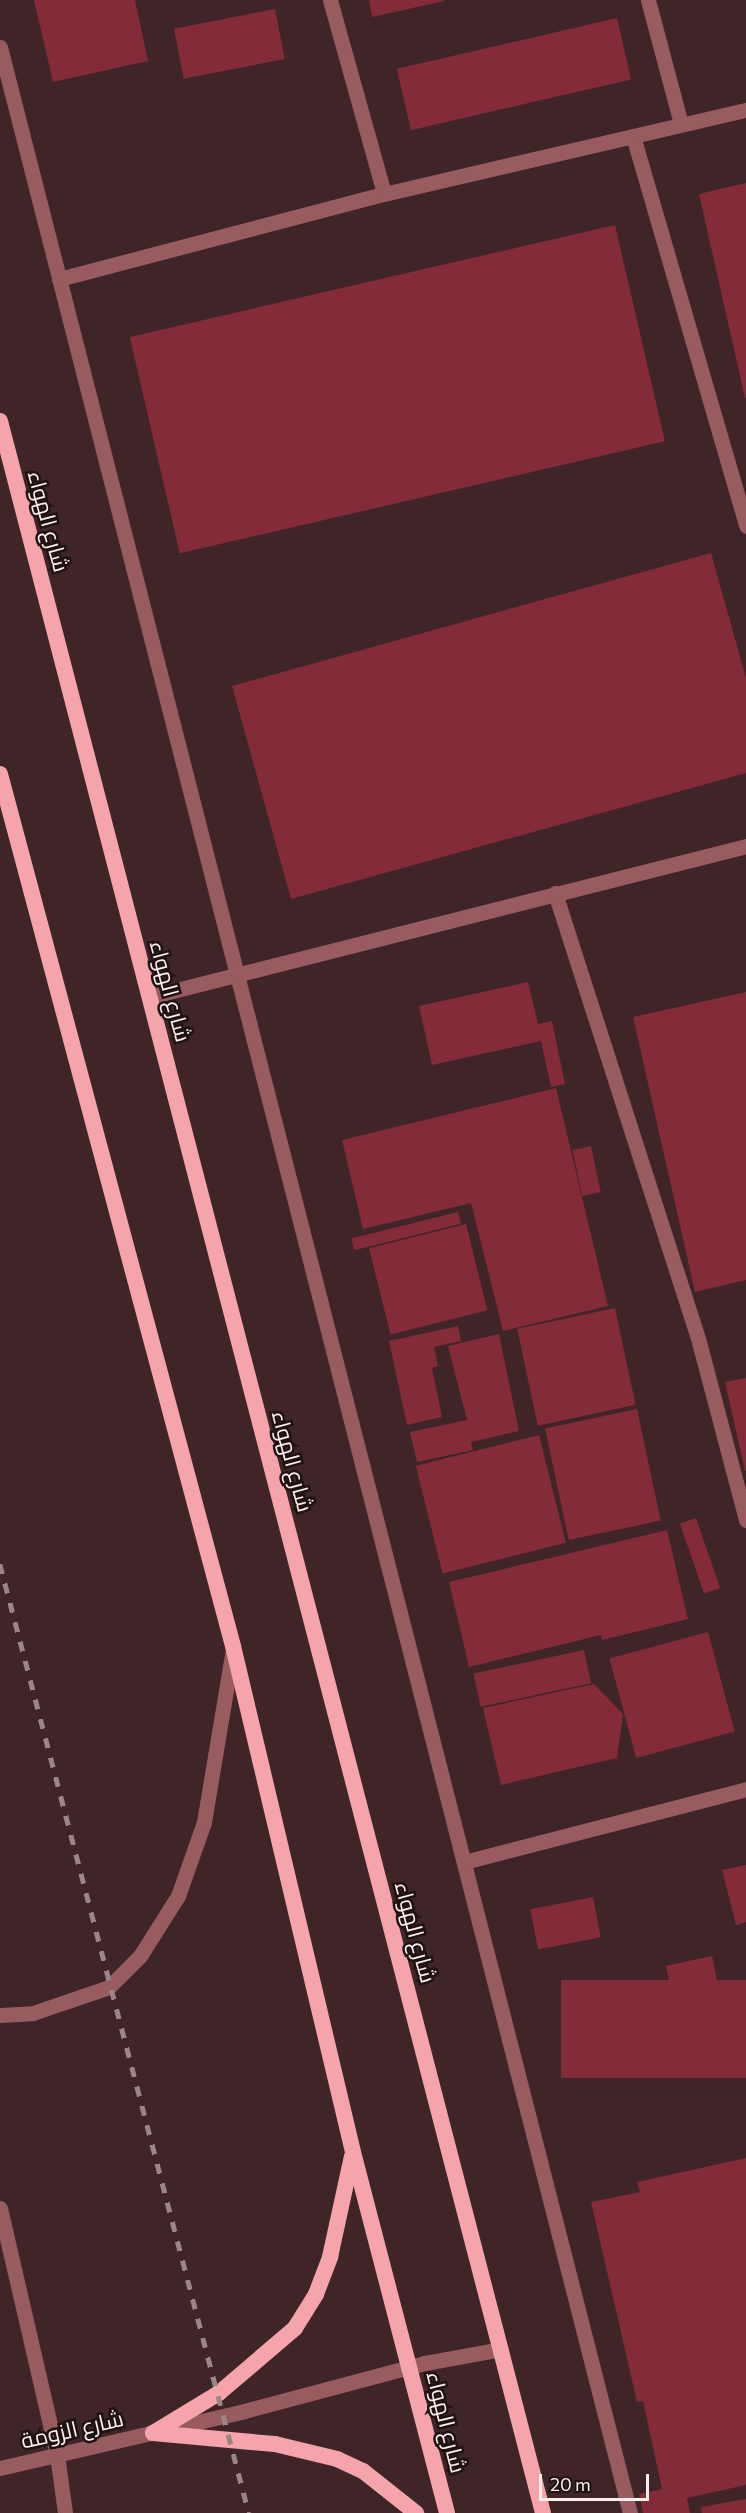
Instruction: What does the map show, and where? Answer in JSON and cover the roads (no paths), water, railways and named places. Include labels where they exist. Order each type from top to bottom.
[{"type":"highway","name":"شارع الهواء","points":[[0,421],[543,2513]]},
{"type":"highway","name":"شارع الهواء","points":[[0,774],[233,1646],[352,2152],[447,2513]]},
{"type":"highway","points":[[153,2433],[219,2393],[295,2328],[316,2294],[330,2257],[352,2152]]},
{"type":"highway","points":[[153,2433],[275,2444],[337,2459],[363,2471],[416,2513]]},
{"type":"street","points":[[330,0],[384,194]]},
{"type":"street","points":[[648,0],[681,124]]},
{"type":"street","points":[[0,47],[630,2513]]},
{"type":"street","points":[[60,279],[384,194],[746,110]]},
{"type":"street","points":[[633,136],[746,526]]},
{"type":"street","points":[[149,997],[236,972],[746,846]]},
{"type":"street","points":[[555,893],[699,1342],[746,1520]]},
{"type":"street","points":[[0,2016],[33,2013],[109,1987],[140,1956],[153,1936],[178,1896],[204,1822],[233,1646]]},
{"type":"street","points":[[464,1862],[746,1788]]},
{"type":"street","points":[[0,2208],[57,2455],[65,2513]]},
{"type":"street","name":"شارع الزومة","points":[[0,2469],[153,2433],[410,2367],[501,2349]]},
{"type":"railway","points":[[0,1564],[249,2513]]}]
